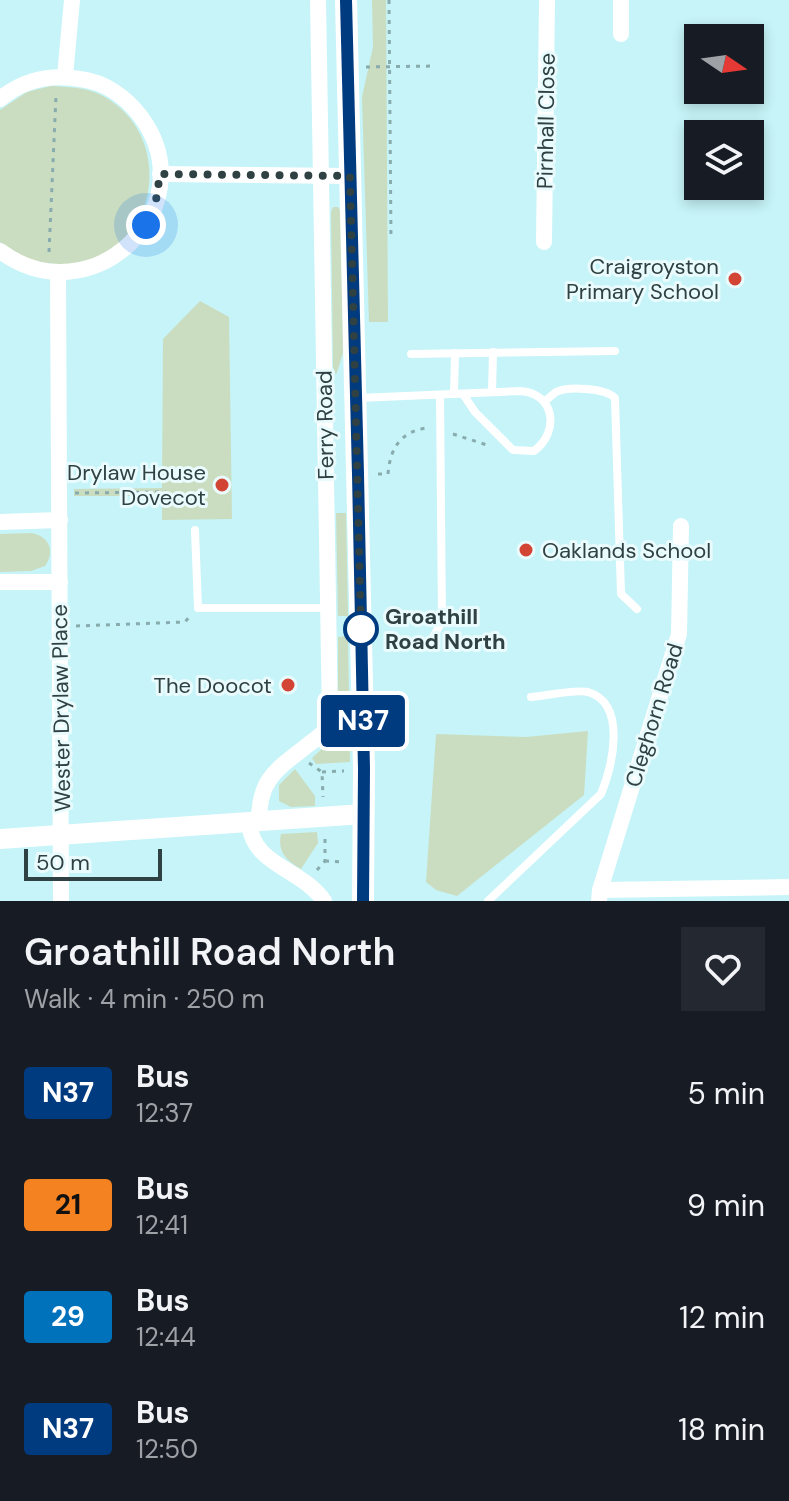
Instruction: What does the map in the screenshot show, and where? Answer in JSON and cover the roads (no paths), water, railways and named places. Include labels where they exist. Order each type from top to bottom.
[{"type":"main road","name":"Ferry Road","points":[[346,0],[364,814],[363,901]]},
{"type":"street","points":[[61,76],[72,0]]},
{"type":"street","name":"Ferry Road","points":[[254,821],[269,778],[328,726],[318,0]]},
{"type":"street","name":"Pirnhall Close","points":[[544,242],[547,0]]},
{"type":"street","points":[[621,0],[621,34]]},
{"type":"street","points":[[0,99],[32,81],[61,76],[90,80],[113,90],[132,106],[147,126],[157,149],[160,174],[156,200],[146,225],[130,245],[109,261],[84,270],[53,272],[28,267],[0,251]]},
{"type":"street","points":[[160,174],[350,176]]},
{"type":"street","name":"Wester Drylaw Place","points":[[53,272],[60,493],[61,901]]},
{"type":"street","points":[[0,522],[60,520]]},
{"type":"street","name":"Cleghorn Road","points":[[600,895],[679,634],[681,526]]},
{"type":"street","name":"Wester Drylaw Place","points":[[0,582],[60,582]]},
{"type":"street","points":[[0,839],[364,814]]},
{"type":"street","points":[[254,821],[250,837],[263,854],[306,881],[324,901]]},
{"type":"street","points":[[600,895],[789,887]]},
{"type":"lane","points":[[411,354],[615,351]]},
{"type":"lane","points":[[492,392],[493,352]]},
{"type":"lane","points":[[356,398],[440,395],[458,394],[492,392],[532,392],[545,401],[550,415],[549,434],[543,444],[534,451],[513,450],[475,412],[458,394],[455,353]]},
{"type":"lane","points":[[545,401],[558,390],[595,389],[611,393],[615,398],[621,594],[637,609]]},
{"type":"lane","points":[[429,645],[442,621],[440,395]]},
{"type":"lane","points":[[195,530],[198,608],[327,608]]},
{"type":"lane","points":[[488,901],[601,794],[609,774],[614,748],[613,722],[602,700],[586,691],[531,697]]},
{"type":"place","name":"Craigroyston Primary School","points":[[735,279]]},
{"type":"place","name":"Drylaw House Dovecot","points":[[222,485]]},
{"type":"place","name":"Oaklands School","points":[[526,550]]},
{"type":"place","name":"Groathill Road North","points":[[361,629]]},
{"type":"place","name":"The Doocot","points":[[288,685]]}]
